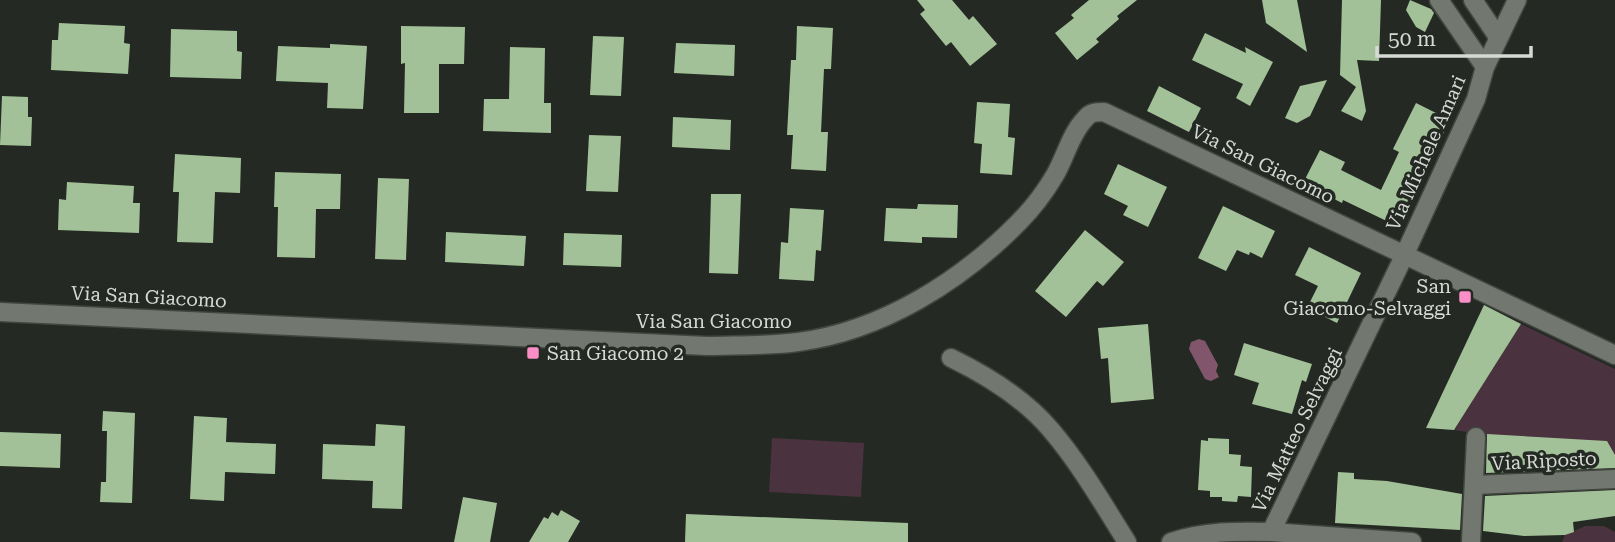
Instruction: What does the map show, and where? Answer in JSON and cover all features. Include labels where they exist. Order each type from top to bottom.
[{"type":"street","points":[[1439,0],[1485,66]]},
{"type":"street","points":[[1473,0],[1498,37]]},
{"type":"street","name":"Via Michele Amari","points":[[1404,256],[1476,99],[1485,66],[1517,0]]},
{"type":"street","name":"Via San Giacomo","points":[[0,312],[707,346],[799,342],[839,333],[902,309],[981,257],[1033,208],[1055,175],[1083,120],[1092,112],[1104,112],[1615,355]]},
{"type":"street","name":"Via Matteo Selvaggi","points":[[1404,256],[1270,532],[1412,542]]},
{"type":"street","points":[[951,358],[978,371],[1017,397],[1051,430],[1126,542]]},
{"type":"street","points":[[1471,542],[1476,438]]},
{"type":"street","name":"Via Riposto","points":[[1475,485],[1615,479]]},
{"type":"street","points":[[1171,542],[1197,534],[1220,531],[1270,532]]},
{"type":"shaded area","points":[[1521,324],[1615,369],[1615,455],[1454,430]]},
{"type":"shaded area","points":[[1199,339],[1205,341],[1218,365],[1216,371],[1219,377],[1211,381],[1205,379],[1189,349],[1191,342]]},
{"type":"shaded area","points":[[772,438],[864,443],[861,497],[769,492]]},
{"type":"shaded area","points":[[1585,526],[1604,526],[1615,532],[1615,542],[1562,542],[1565,535]]},
{"type":"building","points":[[917,0],[952,0],[969,20],[973,16],[997,44],[970,66],[951,42],[946,46],[920,14],[925,10]]},
{"type":"building","points":[[1089,0],[1137,0],[1117,16],[1119,19],[1096,39],[1099,42],[1077,60],[1055,33],[1074,18],[1071,15]]},
{"type":"building","points":[[1262,0],[1297,0],[1307,52],[1266,23]]},
{"type":"building","points":[[1342,0],[1381,0],[1379,61],[1357,60],[1366,111],[1362,121],[1341,111],[1356,87],[1340,75]]},
{"type":"building","points":[[1410,0],[1434,13],[1425,32],[1416,27],[1406,10]]},
{"type":"building","points":[[59,23],[125,26],[124,43],[130,44],[128,74],[51,70],[52,40],[58,40]]},
{"type":"building","points":[[401,26],[465,27],[464,64],[439,64],[439,113],[404,113],[405,63],[401,64]]},
{"type":"building","points":[[797,26],[833,28],[831,69],[824,69],[821,132],[828,132],[826,171],[791,169],[793,135],[787,135],[791,60],[796,60]]},
{"type":"building","points":[[171,29],[237,31],[237,51],[242,52],[241,79],[170,77]]},
{"type":"building","points":[[1205,33],[1246,53],[1245,47],[1273,62],[1250,106],[1236,98],[1243,84],[1192,60]]},
{"type":"building","points":[[593,36],[624,37],[621,96],[590,95]]},
{"type":"building","points":[[676,43],[735,45],[734,76],[674,73]]},
{"type":"building","points":[[330,44],[367,46],[363,109],[327,108],[328,83],[276,81],[278,46],[330,48]]},
{"type":"building","points":[[510,47],[545,48],[544,103],[551,103],[551,133],[483,131],[484,99],[509,99]]},
{"type":"building","points":[[1327,80],[1310,116],[1297,123],[1285,118],[1300,86]]},
{"type":"building","points":[[1159,86],[1201,108],[1189,132],[1147,111]]},
{"type":"building","points":[[2,96],[28,97],[28,117],[32,117],[31,146],[0,145]]},
{"type":"building","points":[[977,102],[1010,104],[1008,137],[1015,138],[1012,175],[980,173],[982,144],[974,143]]},
{"type":"building","points":[[1416,103],[1450,120],[1397,226],[1303,183],[1320,150],[1345,162],[1341,170],[1381,190],[1399,152],[1393,149]]},
{"type":"building","points":[[673,117],[731,120],[730,150],[672,147]]},
{"type":"building","points":[[589,135],[621,136],[618,192],[586,191]]},
{"type":"building","points":[[175,154],[241,158],[240,193],[215,192],[213,243],[177,242],[179,192],[173,192]]},
{"type":"building","points":[[1118,164],[1167,187],[1148,227],[1123,215],[1128,206],[1104,194]]},
{"type":"building","points":[[275,172],[341,174],[340,209],[316,209],[315,258],[277,257],[278,207],[274,207]]},
{"type":"building","points":[[378,178],[409,179],[406,260],[375,259]]},
{"type":"building","points":[[67,182],[134,186],[133,203],[140,203],[139,233],[58,230],[59,199],[66,200]]},
{"type":"building","points":[[711,194],[741,194],[738,274],[709,273]]},
{"type":"building","points":[[918,204],[958,205],[957,238],[922,237],[922,243],[884,241],[886,208],[917,209]]},
{"type":"building","points":[[1223,206],[1275,231],[1262,258],[1237,250],[1226,271],[1198,258]]},
{"type":"building","points":[[790,208],[824,210],[821,251],[816,250],[814,281],[779,279],[781,242],[788,243]]},
{"type":"building","points":[[1085,230],[1124,262],[1103,286],[1097,281],[1066,317],[1035,291]]},
{"type":"building","points":[[446,232],[526,236],[524,266],[445,262]]},
{"type":"building","points":[[564,233],[622,235],[621,267],[563,265]]},
{"type":"building","points":[[1309,247],[1361,273],[1337,323],[1307,308],[1318,286],[1295,275]]},
{"type":"building","points":[[1484,305],[1521,324],[1454,430],[1426,428]]},
{"type":"building","points":[[1148,324],[1154,399],[1111,403],[1108,358],[1101,359],[1098,328]]},
{"type":"building","points":[[1244,343],[1312,364],[1306,382],[1302,380],[1292,414],[1252,404],[1259,383],[1234,375]]},
{"type":"building","points":[[103,411],[135,413],[132,503],[100,502],[101,482],[106,482],[107,431],[102,431]]},
{"type":"building","points":[[194,416],[227,418],[226,442],[276,444],[275,474],[225,472],[224,501],[190,499]]},
{"type":"building","points":[[376,424],[405,426],[402,509],[372,508],[373,481],[322,479],[323,444],[375,446]]},
{"type":"building","points":[[0,432],[61,434],[60,468],[0,466]]},
{"type":"building","points":[[1487,434],[1607,441],[1615,455],[1615,468],[1486,473]]},
{"type":"building","points":[[1208,438],[1229,439],[1229,454],[1241,455],[1240,466],[1252,467],[1251,497],[1238,496],[1237,502],[1222,501],[1222,497],[1210,497],[1210,491],[1198,490],[1201,440],[1208,441]]},
{"type":"building","points":[[1338,472],[1354,473],[1354,479],[1387,481],[1462,494],[1460,530],[1335,523]]},
{"type":"building","points":[[1615,490],[1615,516],[1573,522],[1574,532],[1565,535],[1524,536],[1483,531],[1485,496]]},
{"type":"building","points":[[463,497],[497,503],[490,542],[454,542]]},
{"type":"building","points":[[561,510],[580,521],[568,542],[529,542],[544,517],[548,519],[552,512],[558,516]]},
{"type":"building","points":[[686,514],[908,523],[908,542],[685,542]]},
{"type":"place","name":"San Giacomo-Selvaggi","points":[[1465,297]]},
{"type":"place","name":"San Giacomo 2","points":[[533,353]]}]
